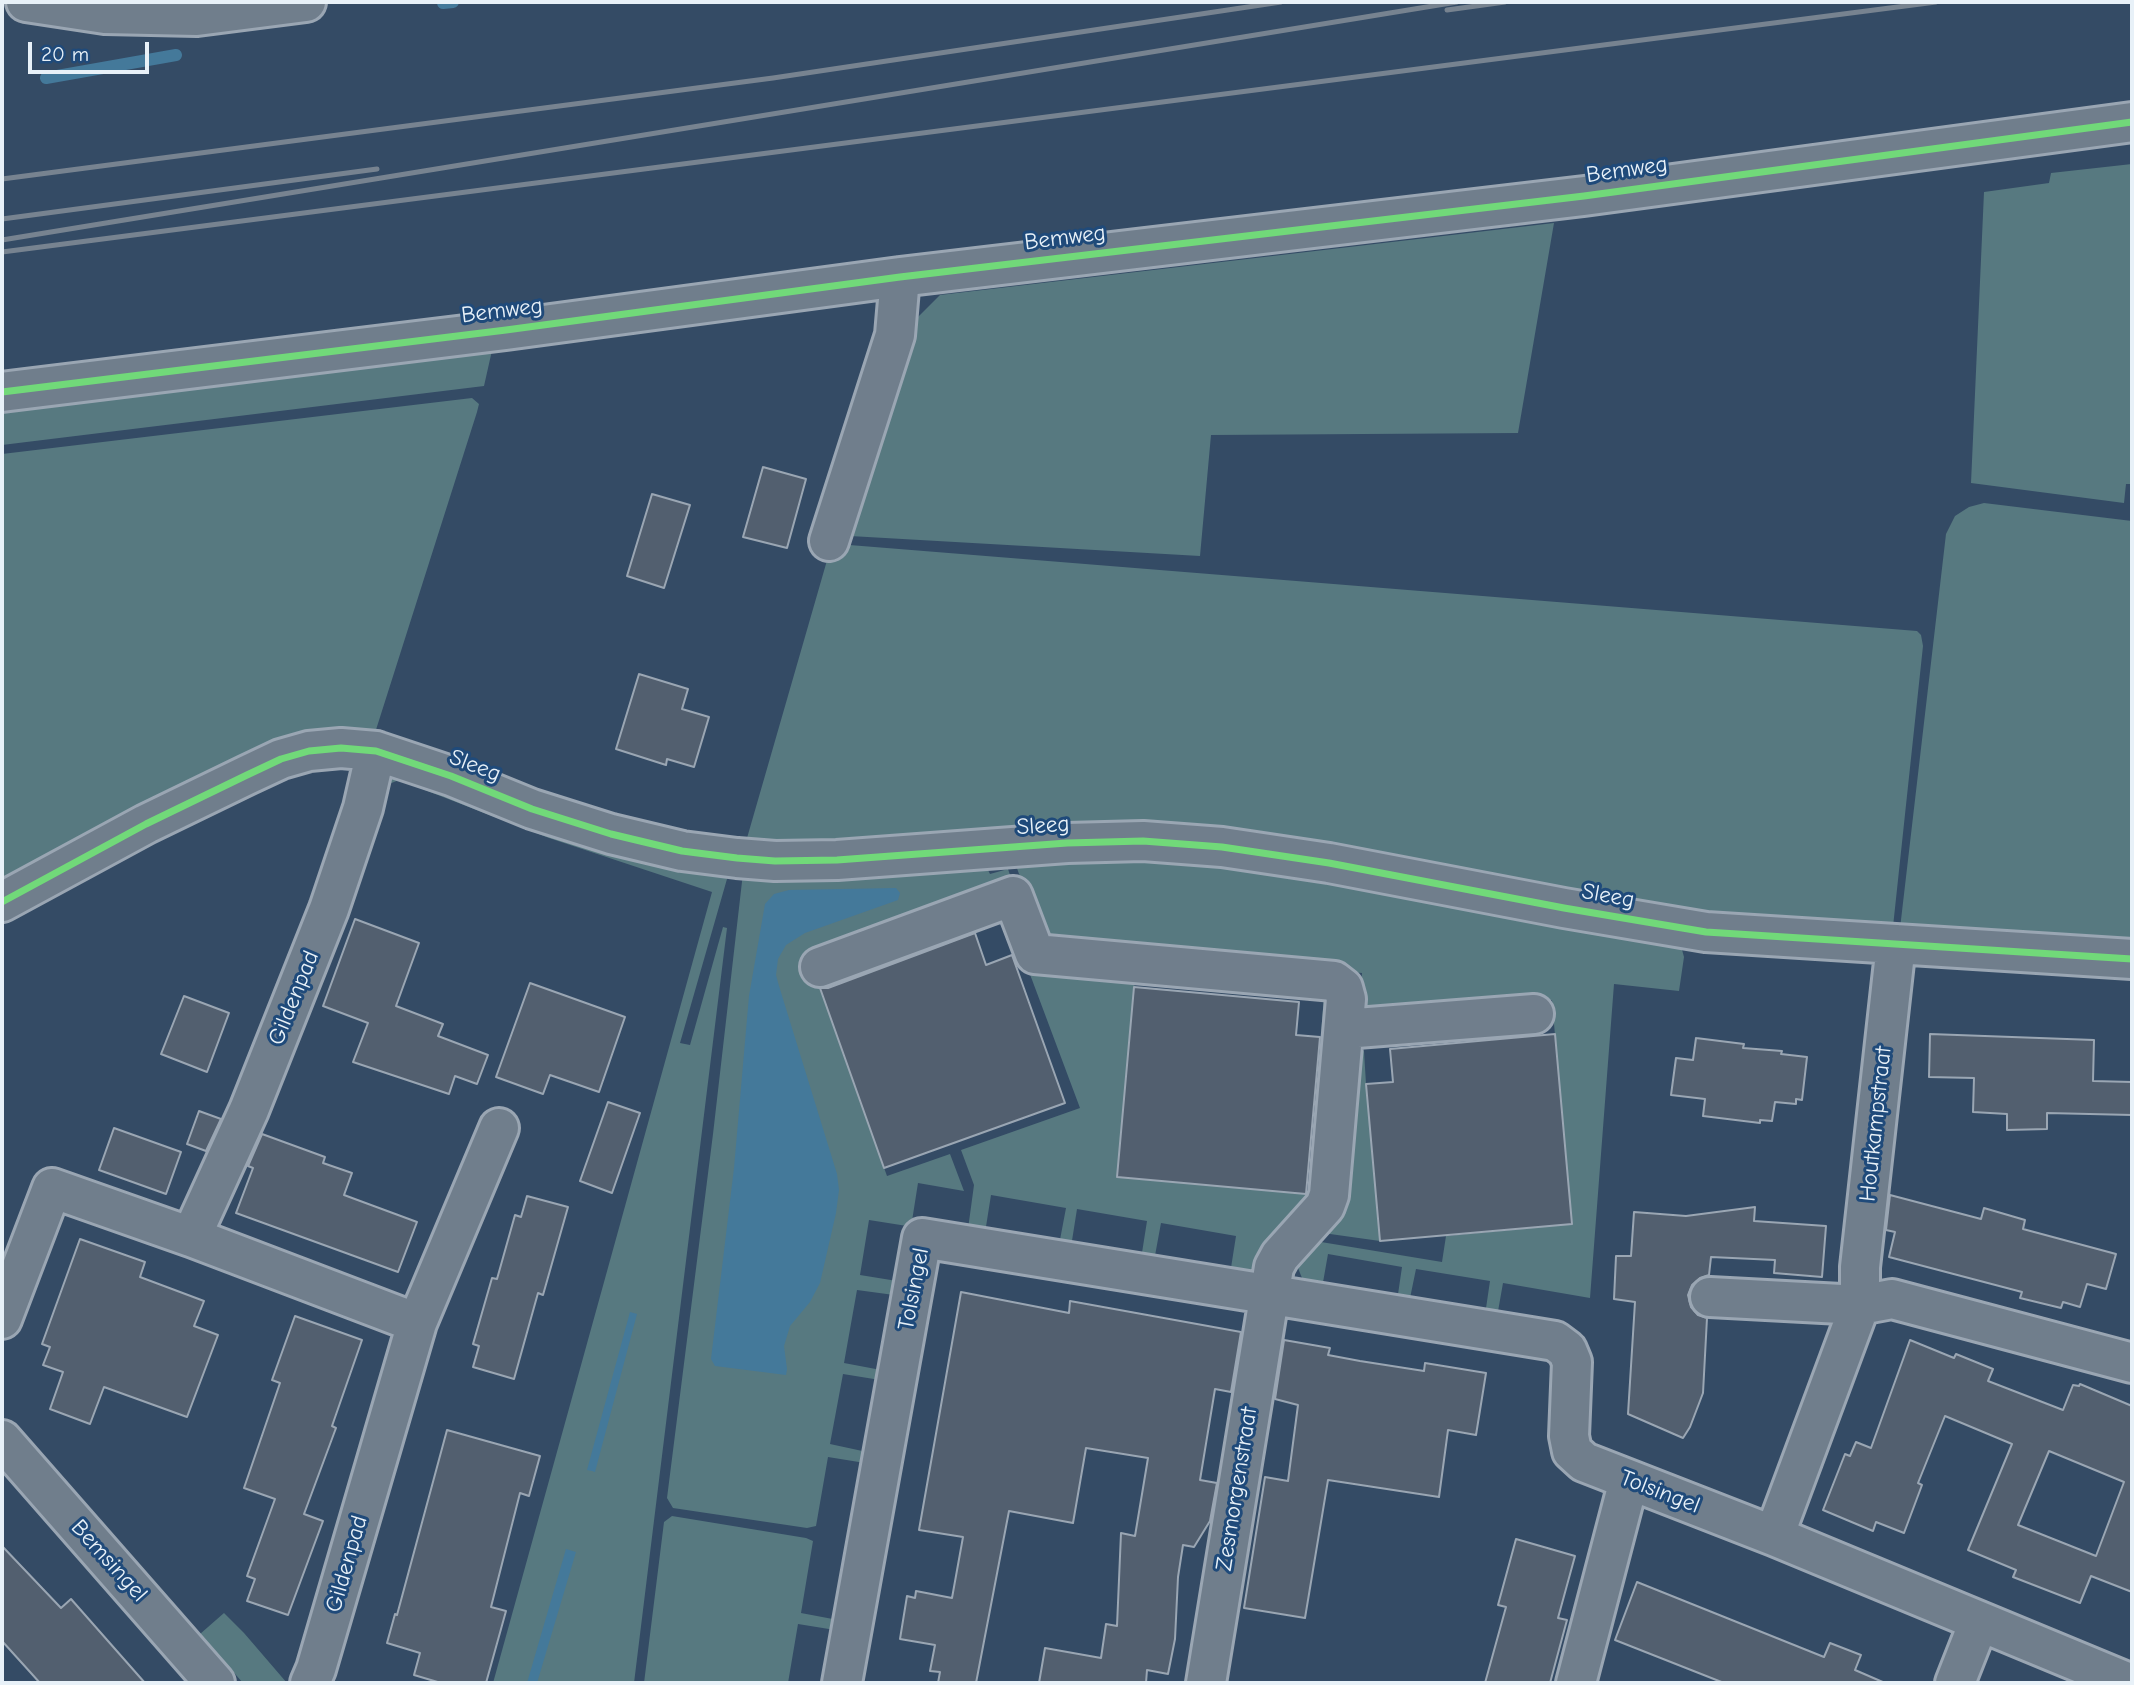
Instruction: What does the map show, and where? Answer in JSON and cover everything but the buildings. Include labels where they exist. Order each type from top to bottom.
[{"type":"street","points":[[26,2],[105,14],[197,16],[306,2]]},
{"type":"street","name":"Bemweg","points":[[2,392],[506,330],[900,277],[1584,196],[2132,122]]},
{"type":"street","points":[[829,541],[895,335],[900,277]]},
{"type":"street","name":"Sleeg","points":[[2,902],[146,824],[281,759],[309,751],[341,748],[376,751],[451,776],[532,809],[611,834],[682,851],[737,858],[775,861],[837,860],[1067,843],[1143,841],[1222,847],[1329,863],[1706,932],[2132,959]]},
{"type":"street","name":"Gildenpad","points":[[191,1237],[249,1110],[329,909],[363,808],[376,751]]},
{"type":"street","points":[[820,967],[1013,896],[1035,954],[1334,981],[1343,988],[1346,999],[1329,1195],[1325,1206],[1280,1256],[1274,1266],[1268,1294]]},
{"type":"street","name":"Houtkampstraat","points":[[1774,1536],[1860,1306],[1860,1267],[1896,944]]},
{"type":"street","points":[[1344,1029],[1534,1014]]},
{"type":"street","name":"Gildenpad","points":[[310,1683],[417,1323],[499,1128]]},
{"type":"street","points":[[2,1318],[52,1188],[191,1237],[417,1323]]},
{"type":"street","name":"Tolsingel","points":[[842,1683],[922,1238],[1555,1341],[1567,1350],[1572,1362],[1569,1436],[1572,1451],[1584,1462],[1774,1536],[2129,1683]]},
{"type":"street","name":"Zesmorgenstraat","points":[[1206,1683],[1268,1294]]},
{"type":"street","points":[[1710,1297],[1860,1306],[1892,1299],[2132,1363]]},
{"type":"street","name":"Bemsingel","points":[[2,1440],[215,1683]]},
{"type":"street","points":[[1576,1683],[1629,1480]]},
{"type":"street","points":[[1955,1683],[1979,1622]]},
{"type":"green space","points":[[2132,164],[2132,484],[2126,484],[2124,503],[1971,483],[1984,192],[2049,183],[2051,173]]},
{"type":"green space","points":[[1554,223],[1518,433],[1211,435],[1200,556],[850,536],[916,319],[940,295]]},
{"type":"green space","points":[[493,346],[484,386],[2,445],[2,408]]},
{"type":"green space","points":[[472,398],[479,404],[477,412],[374,736],[2,889],[2,454]]},
{"type":"green space","points":[[1984,503],[2132,521],[2132,949],[1899,937],[1946,534],[1955,516],[1969,507]]},
{"type":"green space","points":[[837,544],[1917,631],[1921,635],[1923,646],[1892,936],[1768,927],[1355,854],[745,845],[830,550]]},
{"type":"green space","points":[[390,774],[726,872],[727,879],[680,1043],[690,1045],[723,927],[727,928],[634,1683],[493,1683],[712,892],[549,838],[399,780],[379,788]]},
{"type":"green space","points":[[1108,854],[1238,862],[1681,946],[1684,957],[1679,991],[1614,984],[1590,1298],[1503,1283],[1497,1317],[1485,1315],[1490,1281],[1416,1269],[1409,1303],[1397,1301],[1402,1267],[1328,1254],[1322,1288],[1308,1284],[1298,1268],[1300,1257],[1315,1241],[1442,1262],[1446,1236],[1571,1224],[1552,1000],[1371,1015],[1360,1006],[1362,973],[1050,944],[1041,935],[1014,860]]},
{"type":"green space","points":[[985,864],[990,874],[1008,869],[1012,881],[808,955],[887,1176],[950,1154],[964,1191],[918,1183],[912,1221],[907,1226],[869,1220],[860,1275],[897,1281],[894,1295],[857,1290],[844,1363],[881,1370],[880,1380],[843,1374],[830,1444],[867,1452],[865,1463],[828,1457],[816,1526],[807,1528],[673,1508],[667,1498],[743,873]]},
{"type":"green space","points":[[1028,969],[1135,979],[1117,1177],[1309,1194],[1324,995],[1329,998],[1315,1185],[1308,1208],[1246,1275],[1230,1274],[1236,1236],[1161,1223],[1154,1261],[1141,1259],[1147,1221],[1077,1209],[1071,1247],[1059,1245],[1066,1208],[991,1195],[985,1233],[968,1229],[974,1185],[961,1150],[1080,1108]]},
{"type":"green space","points":[[1364,1051],[1380,1241],[1323,1233],[1356,1052]]},
{"type":"green space","points":[[672,1516],[813,1541],[801,1613],[838,1620],[835,1630],[798,1624],[788,1683],[644,1683],[664,1522]]},
{"type":"green space","points":[[224,1613],[287,1683],[243,1683],[200,1634]]},
{"type":"water","points":[[896,888],[900,893],[898,900],[805,933],[786,945],[778,959],[776,975],[779,986],[837,1174],[839,1190],[836,1213],[820,1283],[810,1302],[790,1326],[784,1346],[786,1375],[715,1366],[711,1359],[734,1168],[749,996],[765,904],[774,894],[789,890]]},
{"type":"water","points":[[630,1312],[637,1314],[595,1472],[587,1470]]},
{"type":"water","points":[[566,1549],[576,1552],[537,1683],[527,1683]]},
{"type":"waterway","points":[[443,3],[453,2]]},
{"type":"waterway","points":[[46,78],[176,55]]},
{"type":"railway","points":[[2,179],[773,78],[1281,2]]},
{"type":"railway","points":[[2,240],[1457,2]]},
{"type":"railway","points":[[1447,10],[1505,2]]},
{"type":"railway","points":[[2,252],[1936,2]]},
{"type":"railway","points":[[2,219],[377,169]]},
{"type":"cycle path","points":[[2,392],[506,330],[900,277],[1584,196],[2132,122]]},
{"type":"cycle path","points":[[2,902],[146,824],[281,759],[309,751],[341,748],[376,751],[451,776],[532,809],[611,834],[682,851],[737,858],[775,861],[837,860],[1067,843],[1143,841],[1222,847],[1329,863],[1706,932],[2132,959]]}]
